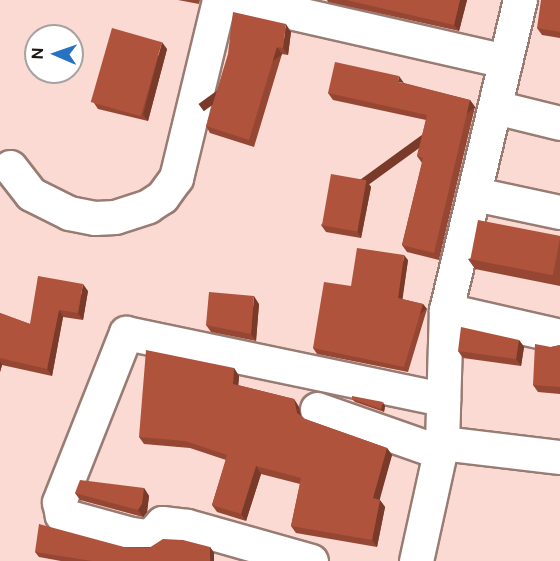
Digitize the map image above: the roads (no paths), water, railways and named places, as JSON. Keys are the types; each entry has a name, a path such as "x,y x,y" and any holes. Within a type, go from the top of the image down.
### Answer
{"street":[{"path":"10,167 30,194 69,213 95,218 115,217 148,206 162,197 176,178 219,0"},
{"path":"237,0 506,61"},
{"path":"416,561 441,448 446,309 520,0"},
{"path":"495,108 560,123"},
{"path":"475,194 560,212"},
{"path":"446,309 560,336"},
{"path":"311,561 187,526 162,523 153,533 146,536 62,514 59,502 126,333 443,399"},
{"path":"317,409 441,448 560,458"}]}
